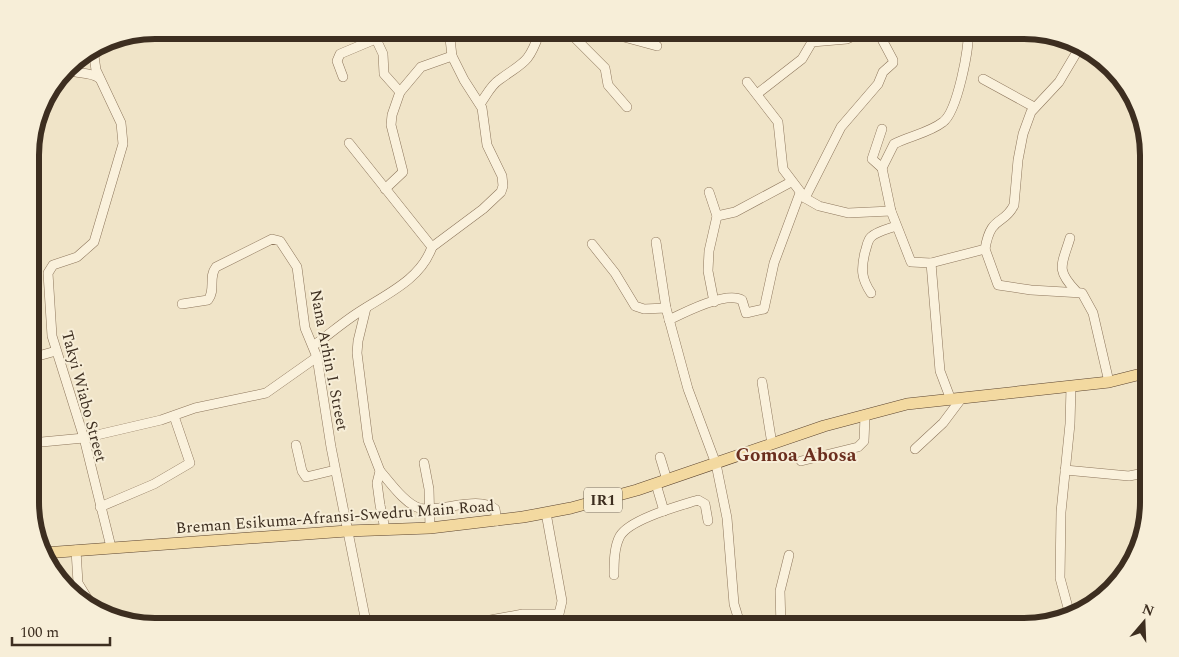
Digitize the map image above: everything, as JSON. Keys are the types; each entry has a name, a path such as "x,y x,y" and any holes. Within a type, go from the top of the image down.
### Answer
{"main road":[{"name":"Breman Esikuma-Afransi-Swedru Main Road","path":"50,552 347,531 430,528 497,521 590,504 716,464 824,426 907,404 1070,387 1109,382 1140,374"}],"street":[{"path":"343,77 337,61 340,54 376,39 383,54 384,74 400,92"},
{"path":"313,346 414,276 432,247 483,209 501,192 503,186 502,176 487,145 484,114 452,56 450,39"},
{"path":"480,104 495,83 525,63 537,39"},
{"path":"578,39 604,68 608,85 627,107"},
{"path":"632,39 658,46"},
{"path":"757,94 802,59 810,44 814,41 847,39"},
{"path":"669,320 697,305 737,298 743,302 746,313 764,310 774,262 802,196 841,127 878,84 883,72 893,63 894,60 883,39"},
{"path":"882,168 894,144 942,124 950,115 964,71 967,39"},
{"path":"1076,291 1031,290 998,285 985,249 989,231 994,222 1011,211 1014,205 1018,160 1023,134 1034,107 1059,82 1077,52"},
{"path":"95,55 95,64 99,78"},
{"path":"385,189 403,172 391,126 392,115 400,92 421,67 452,56"},
{"path":"75,71 91,73 99,78"},
{"name":"Takyi Wiabo Street","path":"99,78 121,123 124,144 95,240 80,255 53,265 49,269 51,330 84,438 111,547"},
{"path":"983,79 1034,107"},
{"path":"747,82 778,122 781,163 791,182 802,196 819,206 848,213 891,211"},
{"path":"882,129 872,158 882,168 891,211 911,262 931,263 985,249"},
{"path":"349,143 432,247"},
{"path":"717,216 736,212 791,182"},
{"path":"708,192 717,216 709,251 708,271 714,302"},
{"path":"871,292 865,284 861,270 867,244 870,238 896,226"},
{"path":"1070,238 1062,266 1062,273 1076,291 1086,297 1093,313 1109,382"},
{"name":"Nana Arhin I. Street","path":"182,304 208,300 210,297 212,271 216,267 272,239 278,240 298,267 305,328 317,357 335,470 365,618"},
{"path":"656,242 669,320 688,389 716,464 728,528 734,604 738,618"},
{"path":"592,244 615,274 635,306 644,309 666,308"},
{"path":"915,449 943,423 956,399 940,370 931,263"},
{"path":"366,308 357,347 367,435 380,471 414,505 428,508 483,504 495,509 497,521"},
{"path":"39,355 56,350"},
{"path":"39,442 84,438 174,416 195,408 272,391 317,357"},
{"path":"762,382 772,444"},
{"path":"1068,609 1060,578 1061,512 1070,424 1070,387"},
{"path":"100,507 154,484 190,462 174,416"},
{"path":"801,461 858,446 864,441 865,416"},
{"path":"296,445 302,471 306,477 335,470"},
{"path":"660,458 664,511"},
{"path":"424,463 429,489 430,528"},
{"path":"1065,470 1129,476 1140,474"},
{"path":"380,471 377,483 385,529"},
{"path":"614,575 615,555 622,534 636,524 664,511 701,500 705,504 708,521"},
{"path":"546,513 562,601 561,610 557,614 557,618"},
{"path":"76,550 78,584 84,594"},
{"path":"781,618 780,591 789,555"},
{"path":"501,618 523,614 557,614"}],"district":[{"name":"Gomoa Abosa","path":"796,454"}]}
